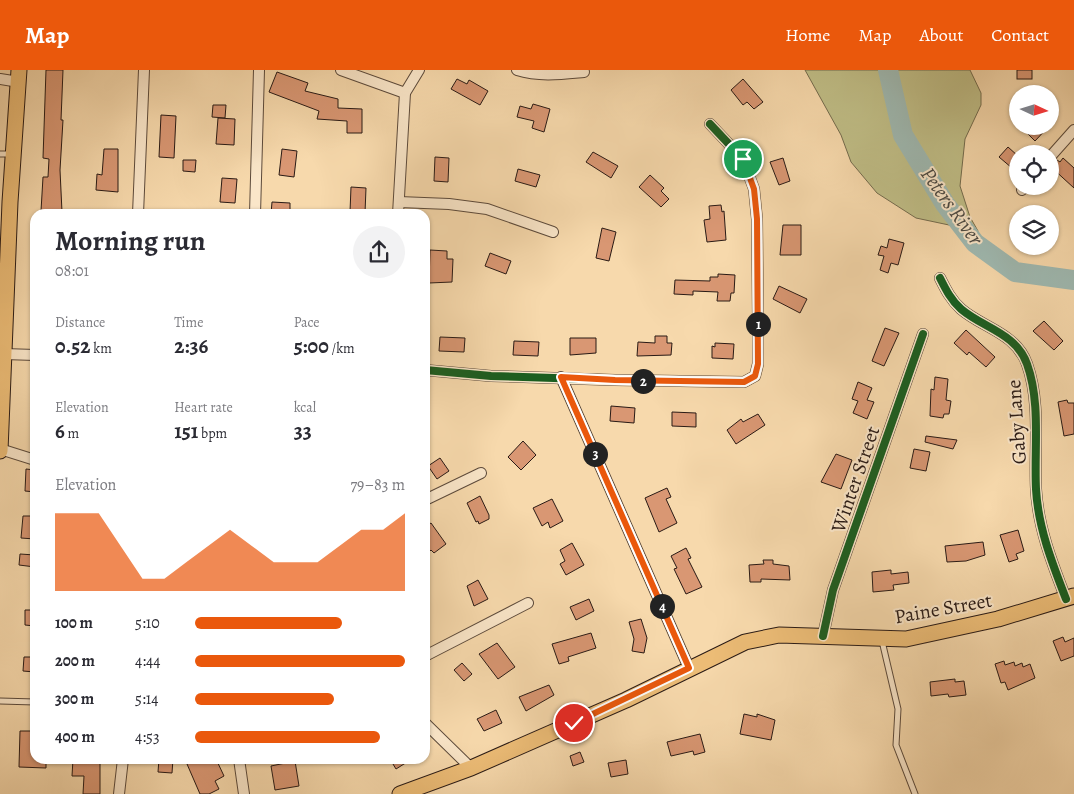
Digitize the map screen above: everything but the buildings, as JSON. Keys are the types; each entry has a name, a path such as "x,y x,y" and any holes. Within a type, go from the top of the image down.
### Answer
{"main road":[{"path":"0,450 8,202 7,154 19,76"},
{"name":"Paine Street","path":"400,794 471,768 626,700 745,642 779,635 906,639 998,620 1070,598"}],"street":[{"path":"138,209 144,70"},
{"path":"255,209 259,70"},
{"path":"341,70 405,93"},
{"path":"398,209 405,93 419,70"},
{"path":"518,70 555,75 584,72"},
{"path":"0,79 19,76"},
{"path":"430,370 492,376 615,380 744,382 755,376 758,364 758,317 757,219 754,189 743,159 710,124"},
{"path":"1059,148 1074,130"},
{"path":"399,202 448,204 487,210 553,232"},
{"name":"Gaby Lane","path":"940,278 949,297 962,310 1016,345 1027,362 1034,403 1036,490 1041,525 1048,553 1070,598"},
{"name":"Winter Street","path":"824,636 833,590 923,334"},
{"path":"2,361 30,356"},
{"path":"561,377 689,668"},
{"path":"0,450 30,459"},
{"path":"430,498 481,472"},
{"path":"430,653 528,603"},
{"path":"430,728 471,768"},
{"path":"119,794 122,764"},
{"path":"239,764 244,794"}],"lane":[{"path":"881,638 898,709 896,745 915,794"},
{"path":"0,701 30,702"}],"shaded area":[{"path":"805,70 970,70 981,93 981,105 965,139 960,186 970,217 978,231 976,238 967,236 949,225 916,218 877,193 851,162 841,135"}],"waterway":[{"name":"Peters River","path":"888,70 903,135 945,204 975,243 1015,272 1074,280"}],"cycle path":[{"path":"430,370 491,376 615,380 744,382 755,376 758,364 758,317 757,219 754,189 743,159 710,124"},
{"path":"940,278 957,306 1007,338 1022,354 1027,364 1034,394 1037,503 1051,558 1066,599"},
{"path":"823,636 833,590 923,334"}],"route":[{"path":"574,723 626,700 689,668 561,377 615,380 744,382 755,376 758,364 757,219 754,189 743,159"}]}
